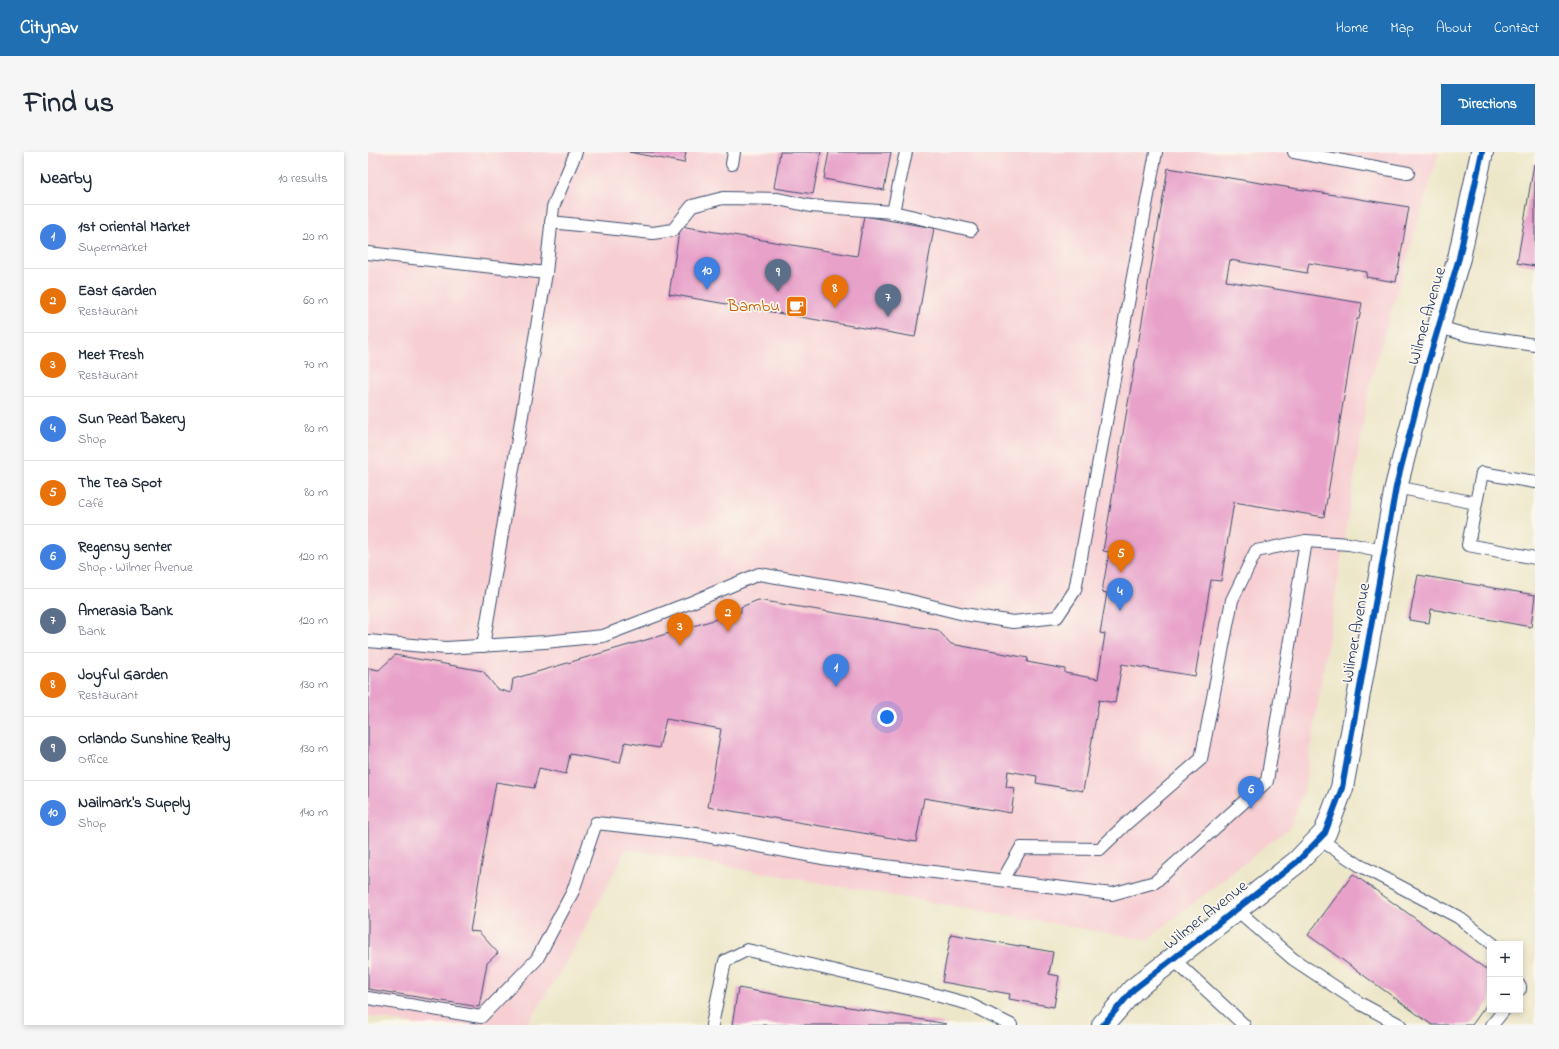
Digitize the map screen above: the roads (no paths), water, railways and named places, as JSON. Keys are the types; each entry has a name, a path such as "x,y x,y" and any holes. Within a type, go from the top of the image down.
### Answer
{"street":[{"name":"Wilmer Avenue","path":"1103,1025 1133,990 1297,862 1325,833 1342,788 1396,487 1427,366 1459,258 1482,152"}],"lane":[{"path":"483,646 546,273 553,207 576,152"},
{"path":"893,212 906,152"},
{"path":"368,641 446,648 545,642 603,636 692,602 759,574 849,589 907,600 964,614 1013,622 1057,617 1074,590 1156,152"},
{"path":"1294,152 1408,173"},
{"path":"551,222 653,233 672,230 692,206 723,198 778,199 810,206 893,212 971,230"},
{"path":"368,253 546,273"},
{"path":"1439,327 1467,335 1535,345"},
{"path":"1535,482 1482,473 1468,545 1535,558"},
{"path":"1396,487 1476,503"},
{"path":"1003,880 1021,848 1100,849 1127,823 1201,759 1232,600 1256,551 1306,541 1349,544 1384,551"},
{"path":"368,998 481,1017 537,959 573,891 596,823 696,834 828,859 1112,894 1155,882 1267,781 1306,541"},
{"path":"1319,839 1359,865 1458,917 1489,941"},
{"path":"1236,909 1293,958 1361,1004 1400,1025"},
{"path":"712,1025 725,960 747,950 969,1004 1011,1025"},
{"path":"1172,959 1244,1025"},
{"path":"1492,1025 1502,1013"}],"place":[{"name":"Nailmark's Supply","path":"707,290"},
{"name":"Orlando Sunshine Realty","path":"778,292"},
{"name":"Bambu","path":"796,306"},
{"name":"Joyful Garden","path":"835,308"},
{"name":"Amerasia Bank","path":"888,317"},
{"name":"The Tea Spot","path":"1121,573"},
{"name":"Sun Pearl Bakery","path":"1120,611"},
{"name":"East Garden","path":"728,632"},
{"name":"Meet Fresh","path":"680,646"},
{"name":"1st Oriental Market","path":"836,687"},
{"name":"Regensy senter","path":"1251,809"}]}
